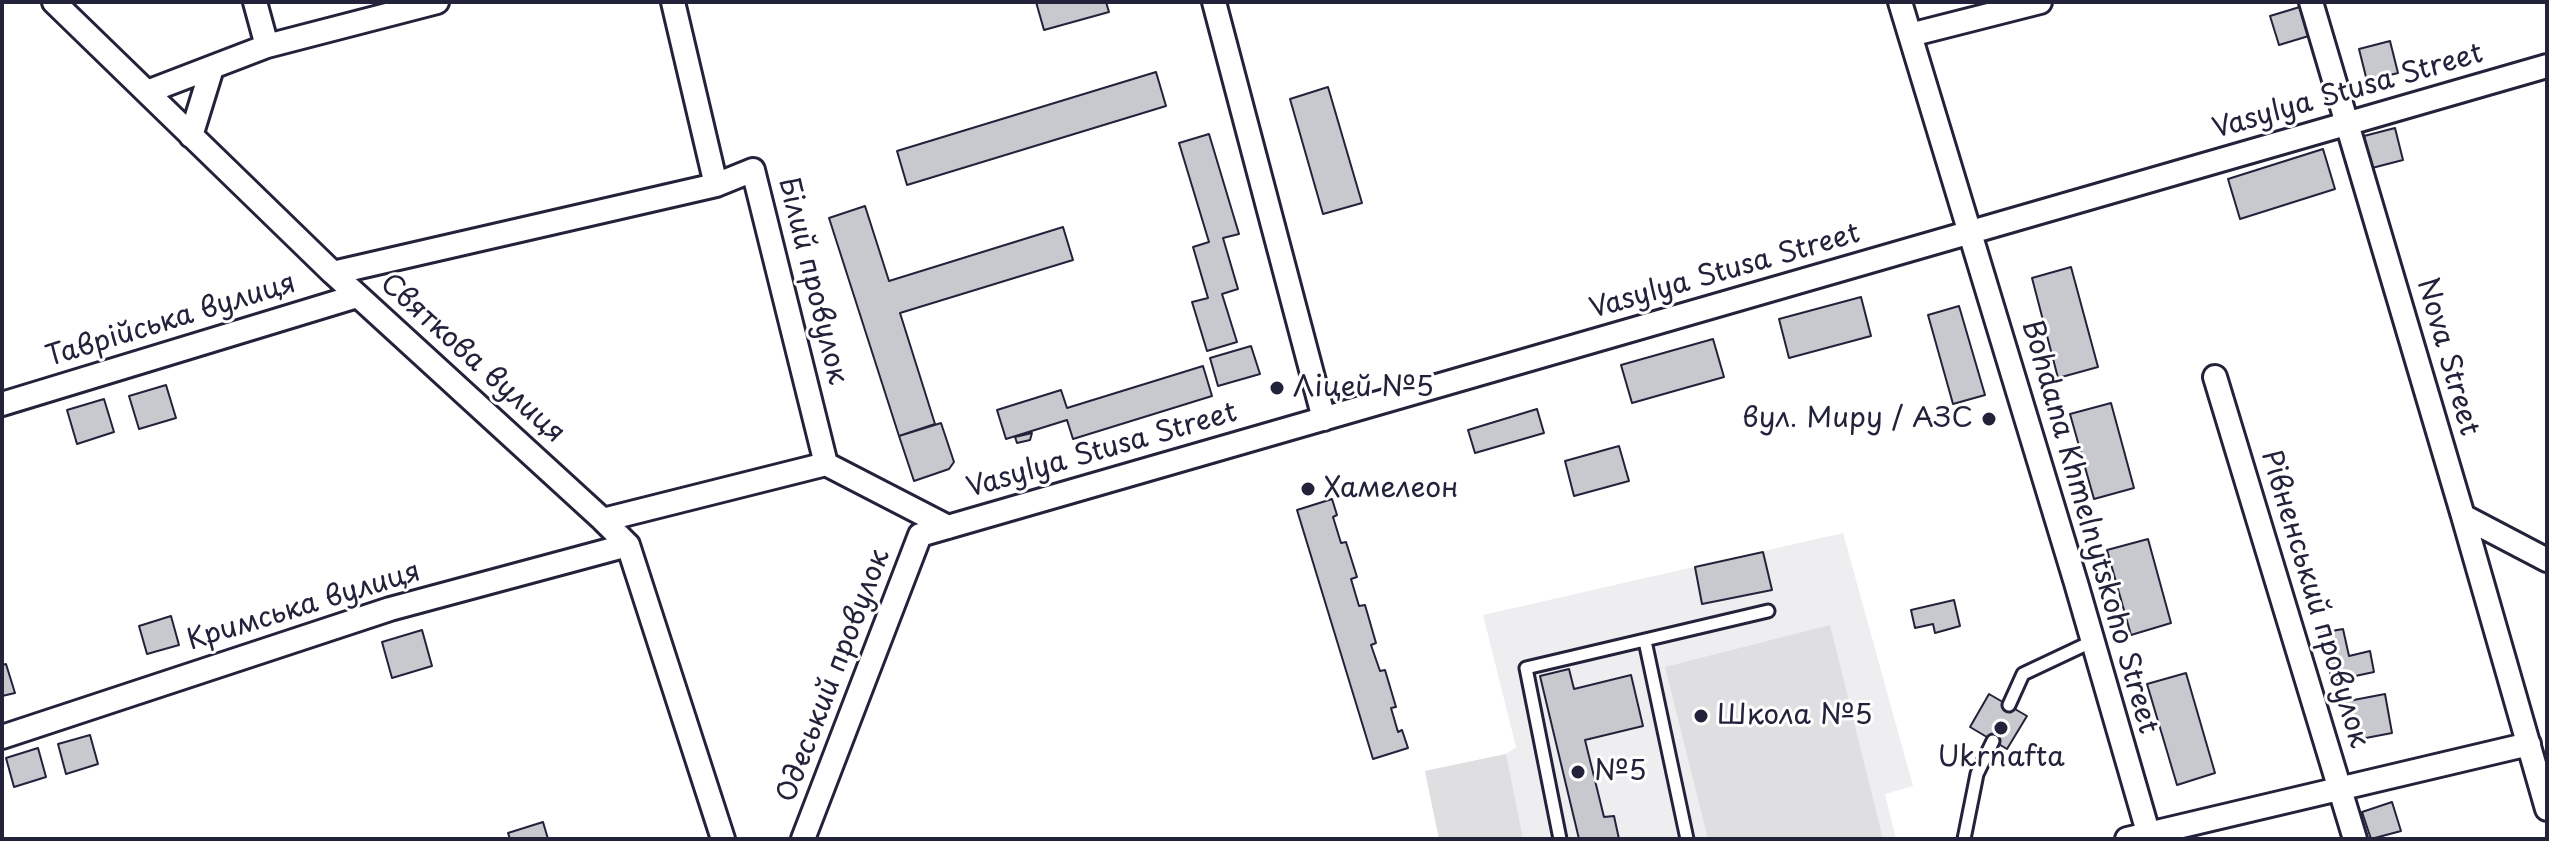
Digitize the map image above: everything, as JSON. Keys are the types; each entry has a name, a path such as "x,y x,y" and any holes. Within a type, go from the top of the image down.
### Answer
{"street":[{"name":"Святкова вулиця","path":"54,2 357,296 628,545 723,839"},
{"path":"255,2 267,46"},
{"path":"147,92 267,46 437,2"},
{"path":"673,2 716,185"},
{"path":"1214,2 1324,419"},
{"name":"Bohdana Khmelnytskoho Street","path":"1900,2 2093,641 2142,837"},
{"path":"1910,35 2040,2"},
{"name":"Nova Street","path":"2311,2 2547,809"},
{"name":"Vasylya Stusa Street","path":"920,535 2547,66"},
{"path":"191,136 212,68"},
{"name":"Білий провулок","path":"333,273 716,185 753,170 826,464"},
{"name":"Таврійська вулиця","path":"2,404 357,296"},
{"name":"Рівненський провулок","path":"2215,377 2355,839"},
{"path":"603,520 826,464 948,527"},
{"path":"2463,516 2547,560"},
{"name":"Одеський провулок","path":"803,839 920,535"},
{"name":"Кримська вулиця","path":"2,737 390,609 628,545"},
{"path":"2142,837 2529,744"}],"lane":[{"path":"1560,839 1526,668 1768,611"},
{"path":"1645,641 1687,839"},
{"path":"2009,705 2023,674 2093,641"},
{"path":"1964,839 1977,774 1993,741"}],"shaded area":[{"name":"Школа №5","path":"1843,533 1913,786 1885,794 1896,839 1439,839 1425,771 1506,754 1516,747 1483,615"},
{"path":"1830,625 1883,839 1708,839 1665,667"},
{"path":"1506,754 1523,839 1439,839 1425,771"}],"building":[{"path":"1036,2 1106,2 1109,12 1044,30"},
{"path":"2303,6 2312,35 2279,45 2270,16"},
{"path":"2390,41 2398,73 2367,81 2359,49"},
{"path":"1156,72 1166,106 907,185 897,151"},
{"path":"1328,87 1362,203 1323,214 1290,99"},
{"path":"2395,128 2403,160 2372,168 2364,136"},
{"path":"1209,134 1239,234 1223,238 1238,289 1222,294 1237,342 1207,351 1192,302 1208,298 1193,247 1209,242 1179,143"},
{"path":"2323,149 2335,189 2240,219 2228,179"},
{"path":"865,206 889,281 1063,227 1073,260 900,313 935,424 899,436 829,218"},
{"path":"2071,267 2098,367 2058,378 2032,278"},
{"path":"1861,297 1871,336 1789,358 1779,319"},
{"path":"1959,306 1985,395 1953,404 1928,315"},
{"path":"1713,339 1724,377 1632,403 1621,365"},
{"path":"1251,346 1260,374 1218,386 1210,358"},
{"path":"1203,366 1212,396 1073,439 1067,420 1006,439 997,410 1061,390 1067,408"},
{"path":"166,385 176,418 139,429 129,396"},
{"path":"104,399 114,432 77,444 67,410"},
{"path":"2111,403 2134,488 2094,499 2070,414"},
{"path":"1537,409 1544,433 1475,453 1468,430"},
{"path":"941,423 954,462 949,469 914,481 899,436"},
{"path":"1032,433 1030,440 1017,443 1015,437"},
{"path":"1619,446 1629,481 1574,496 1565,461"},
{"path":"1332,499 1337,515 1333,517 1341,543 1346,542 1357,577 1351,579 1359,606 1365,605 1376,643 1371,645 1380,671 1385,670 1396,707 1391,708 1398,732 1402,730 1408,748 1373,759 1297,510"},
{"path":"2148,539 2171,623 2131,635 2107,550"},
{"path":"1763,552 1772,590 1702,604 1695,567"},
{"path":"1954,600 1960,626 1935,633 1933,624 1915,628 1911,610"},
{"path":"171,616 179,645 147,654 139,626"},
{"path":"2343,629 2349,656 2370,651 2374,672 2332,681 2321,633"},
{"path":"422,630 432,666 392,678 382,642"},
{"path":"6,664 15,693 2,696 2,665"},
{"name":"№5","path":"1569,669 1574,689 1631,675 1643,726 1585,740 1604,817 1614,816 1619,839 1579,839 1540,676"},
{"path":"2186,673 2215,773 2177,785 2147,684"},
{"path":"1989,694 2027,716 2007,749 1970,727"},
{"path":"2385,694 2392,733 2350,741 2343,702"},
{"path":"90,735 98,764 66,774 58,744"},
{"path":"38,748 46,777 14,787 6,758"},
{"path":"2392,802 2401,831 2371,839 2362,812"},
{"path":"543,822 548,839 510,839 508,833"}],"place":[{"name":"Ліцей №5","path":"1277,388"},
{"name":"вул. Миру / АЗС","path":"1989,419"},
{"name":"Хамелеон","path":"1308,489"},
{"name":"Школа №5","path":"1701,716"},
{"name":"Ukrnafta","path":"2001,728"},
{"name":"№5","path":"1578,772"}]}
